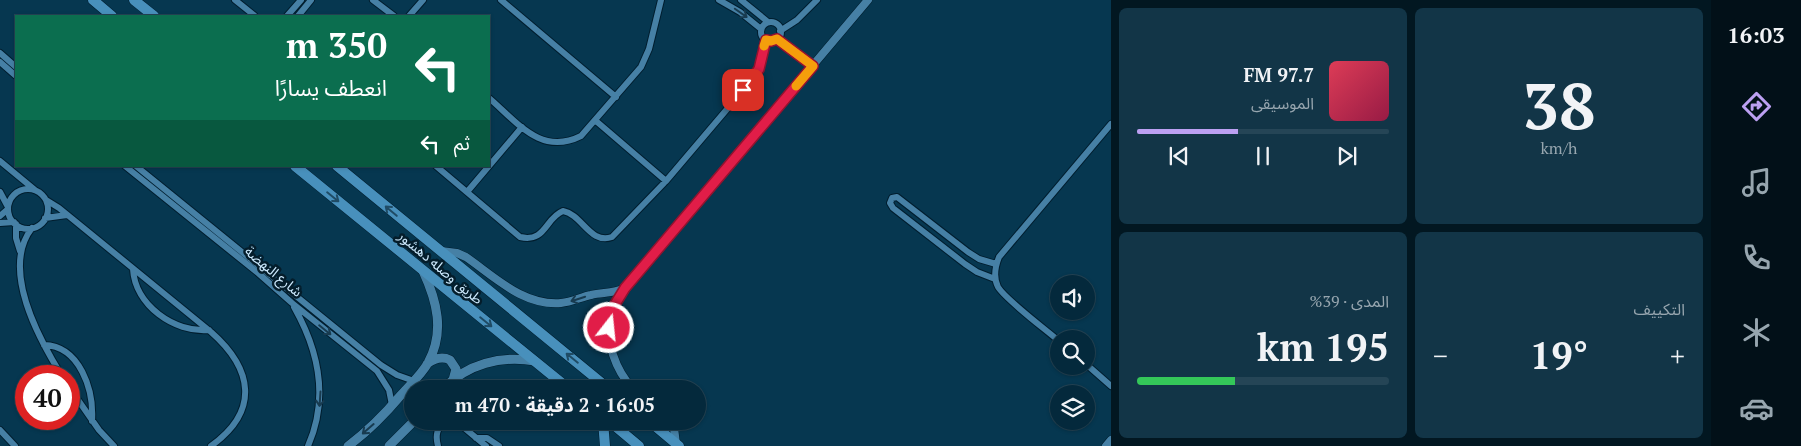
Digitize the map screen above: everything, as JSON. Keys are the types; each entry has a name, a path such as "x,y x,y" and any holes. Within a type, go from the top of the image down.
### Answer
{"main road":[{"path":"92,0 111,15"},
{"path":"134,0 153,15"},
{"name":"طريق وصله دهشور","path":"296,167 558,380"},
{"name":"طريق وصله دهشور","path":"338,167 598,380"},
{"path":"415,380 427,364 433,351 438,322 434,294 422,268"},
{"path":"427,364 441,358 450,360 456,369 453,380"},
{"path":"453,380 470,369 490,362 513,359 536,361"},
{"path":"348,446 374,423 404,392"},
{"path":"389,446 405,430"},
{"path":"604,430 605,446"},
{"path":"620,430 639,446"},
{"path":"660,430 677,445"}],"street":[{"path":"235,0 254,15"},
{"path":"288,15 301,0"},
{"path":"299,15 311,0"},
{"path":"372,0 393,15"},
{"path":"410,15 423,0"},
{"path":"501,0 616,97"},
{"path":"490,99 522,127 544,141 557,144 570,142 581,136 635,76 646,58 661,0"},
{"path":"719,0 740,12 761,29 762,35 766,40 777,39"},
{"path":"741,0 768,22 776,24 780,31"},
{"path":"777,39 780,31 797,20 817,0"},
{"path":"625,380 615,359 609,328 614,306 625,288 868,0"},
{"path":"761,29 768,22"},
{"path":"777,39 813,66"},
{"path":"437,167 520,237 532,238 538,236 557,214 563,211 569,212 595,236 608,239 615,235 666,181 756,75 762,62 766,40"},
{"path":"0,54 15,66"},
{"path":"0,62 15,75"},
{"path":"596,121 666,181"},
{"path":"1050,333 1002,292 995,279 996,264 1111,124"},
{"path":"490,165 522,127"},
{"path":"0,161 209,330 227,346 237,359 243,374 245,390 243,406 237,421 226,434 211,446"},
{"name":"شارع النهضة","path":"126,167 381,365 397,375 411,380"},
{"name":"شارع النهضة","path":"137,167 260,271 292,303 376,371 389,390 392,405"},
{"path":"467,192 488,167"},
{"path":"0,216 8,208 12,197 20,190 31,189 36,191"},
{"path":"0,192 15,223 24,228 32,228"},
{"path":"995,279 977,272 965,264 893,208 890,200 897,197 968,252 979,259 996,264"},
{"path":"20,251 26,236 32,228 40,224 45,218 48,209 46,200"},
{"path":"45,218 67,215"},
{"path":"0,223 15,223"},
{"path":"15,223 26,298 35,328 56,365"},
{"path":"439,250 457,253 466,257 512,290 540,301 563,303 592,294 614,292 625,288"},
{"path":"134,269 137,290 162,316 185,329 209,330"},
{"path":"292,303 311,340 320,377 318,414 308,446"},
{"path":"44,345 63,350 78,366 86,380 91,395 92,421"},
{"path":"1095,372 1111,386"},
{"path":"80,403 92,421 114,446"},
{"path":"0,430 15,446"},
{"path":"434,446 438,446 436,433 438,430"},
{"path":"467,430 486,446"},
{"path":"674,430 677,445"},
{"path":"476,438 487,438 500,446"},
{"path":"1106,446 1111,440"}],"slow traffic":[{"path":"764,46 766,40 777,39 813,66 796,86"}],"route":[{"path":"609,328 610,316 625,288 813,66 777,39 766,40 759,69 743,90"}]}
